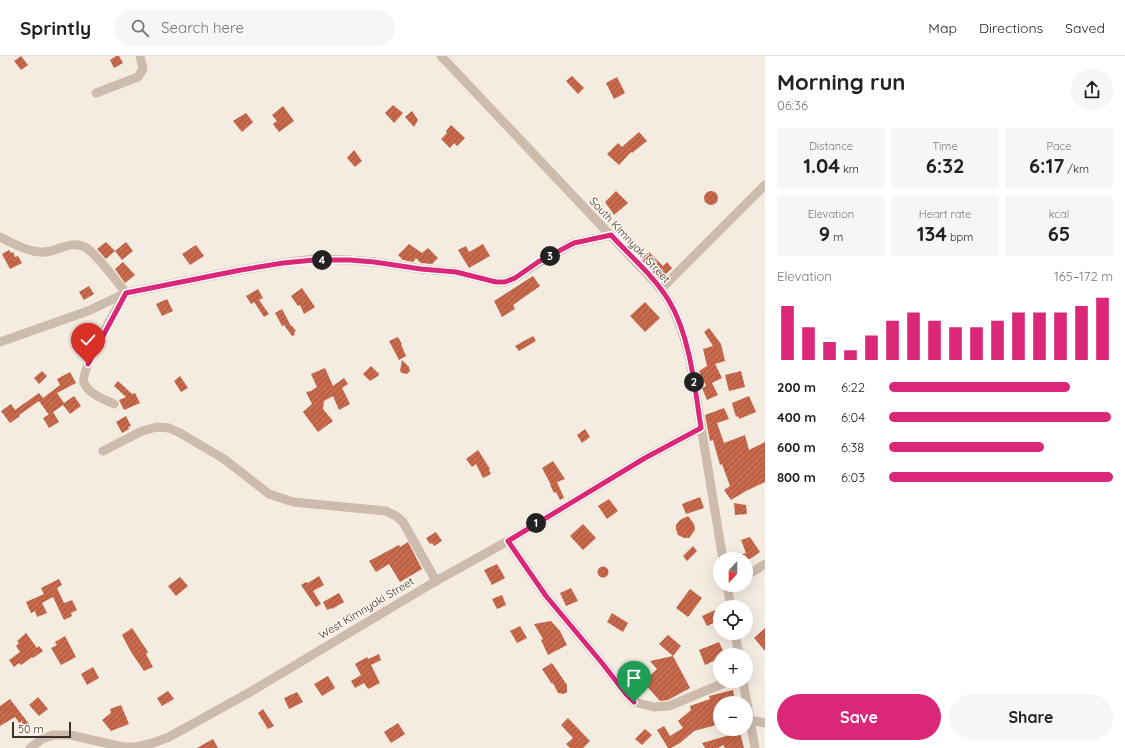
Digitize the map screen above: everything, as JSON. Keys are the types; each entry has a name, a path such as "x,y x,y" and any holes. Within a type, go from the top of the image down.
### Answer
{"street":[{"path":"96,93 138,77 143,69 140,56"},
{"name":"South Kimnyaki Street","path":"441,56 595,220 611,235 661,289 670,302 679,322 686,347 722,552"},
{"path":"661,289 765,185"},
{"path":"0,342 88,311 126,293 241,270 283,263 314,260 350,260 456,272 496,282 505,282 515,278 538,262 574,243 611,235"},
{"path":"0,237 41,252 70,245 78,245 85,248 93,253 126,293"},
{"path":"114,404 89,390 84,384 83,378 105,329 126,293"},
{"path":"103,450 142,431 157,427 169,428 180,432 224,459 269,494 282,499 292,502 386,511 396,516 403,522 436,581"},
{"name":"West Kimnyaki Street","path":"30,748 42,739 53,736 70,735 123,747 136,748 153,743 182,731 436,581 508,541 645,458 701,428"},
{"path":"508,541 546,596 634,702 654,707 669,706 713,688"},
{"path":"753,572 765,564"},
{"path":"753,720 765,723"},
{"path":"753,734 755,748"}],"building":[{"path":"21,56 28,65 21,70 14,61"},
{"path":"116,56 119,56 123,63 114,68 110,60"},
{"path":"572,76 584,88 578,94 566,81"},
{"path":"617,77 625,93 614,99 606,83"},
{"path":"393,105 403,113 394,123 385,113"},
{"path":"283,106 294,121 279,132 273,124 277,121 272,115"},
{"path":"412,111 418,120 414,127 405,117"},
{"path":"246,113 253,122 242,132 233,121"},
{"path":"451,125 465,138 457,146 454,143 450,148 441,139 447,133 446,131"},
{"path":"639,132 647,141 632,153 631,152 619,165 607,154 618,143 622,147"},
{"path":"354,150 362,161 355,167 347,158"},
{"path":"616,191 628,203 614,215 605,202"},
{"path":"708,191 714,191 718,195 718,201 714,205 708,205 704,201 704,195"},
{"path":"106,242 115,251 106,259 97,249"},
{"path":"126,242 133,251 122,260 115,251"},
{"path":"409,244 422,253 428,248 438,258 432,264 421,263 416,258 413,262 403,260 398,255"},
{"path":"483,244 490,256 469,268 458,250 466,246 469,252"},
{"path":"196,245 204,256 190,265 182,254"},
{"path":"9,250 11,253 13,252 15,257 18,256 22,263 10,269 2,254"},
{"path":"649,252 663,266 667,262 672,268 660,280 641,259"},
{"path":"123,262 135,275 125,283 115,269"},
{"path":"533,276 540,286 513,305 515,309 502,317 494,301"},
{"path":"89,286 94,294 84,300 79,292"},
{"path":"302,288 315,307 304,314 300,305 298,306 291,296"},
{"path":"258,289 263,298 259,300 269,314 264,317 254,302 251,304 246,296"},
{"path":"167,299 173,311 162,316 156,304"},
{"path":"645,302 660,318 645,332 630,316"},
{"path":"282,309 291,326 296,331 294,332 295,335 292,336 284,325 282,326 275,313"},
{"path":"709,328 721,344 725,361 715,364 722,378 712,383 718,395 707,400 702,388 706,386 699,371 707,366 703,349 713,346 704,332"},
{"path":"533,336 536,341 519,351 515,346"},
{"path":"398,337 406,356 399,360 389,341"},
{"path":"402,360 409,367 410,371 407,374 400,371"},
{"path":"371,366 379,374 370,381 363,374"},
{"path":"325,368 333,386 344,378 348,384 342,388 350,404 339,410 333,396 324,401 323,409 333,421 318,432 303,412 312,404 306,392 317,387 311,374"},
{"path":"42,371 47,376 39,384 34,378"},
{"path":"741,371 745,387 729,391 725,375"},
{"path":"70,372 76,383 57,393 64,403 74,396 81,406 70,414 63,405 49,415 39,401 10,423 1,411 11,404 15,410 39,393 43,398 60,385 57,379"},
{"path":"180,376 188,388 181,392 174,381"},
{"path":"118,381 132,394 135,393 140,403 124,410 119,400 126,397 114,386"},
{"path":"749,396 756,412 739,419 738,416 736,417 732,403"},
{"path":"724,408 729,419 717,423 724,443 745,435 749,450 765,442 765,482 731,500 724,490 730,486 722,464 720,465 713,440 710,441 705,415"},
{"path":"53,412 59,422 49,428 43,418"},
{"path":"126,416 131,426 122,433 116,422"},
{"path":"585,429 590,437 582,443 577,435"},
{"path":"478,450 490,469 491,474 483,478 476,464 472,467 466,459"},
{"path":"553,461 565,479 557,482 564,498 560,500 556,492 554,493 542,468"},
{"path":"700,497 704,508 686,514 682,504"},
{"path":"609,499 618,511 607,519 598,506"},
{"path":"734,503 746,505 747,514 735,515"},
{"path":"688,516 694,524 695,530 689,538 684,538 678,535 676,525 680,520"},
{"path":"583,524 596,538 583,550 570,536"},
{"path":"436,532 442,541 434,546 432,543 430,544 426,538"},
{"path":"750,537 760,552 753,557 753,552 746,552 741,540"},
{"path":"408,542 422,569 400,582 389,564 376,572 369,561 399,545 400,547"},
{"path":"693,546 697,551 687,561 683,556"},
{"path":"497,564 505,578 492,585 484,570"},
{"path":"603,566 607,568 609,572 607,576 603,578 599,576 597,572 599,568"},
{"path":"319,576 324,585 313,591 321,604 316,607 301,585 306,582 308,583"},
{"path":"180,577 188,586 176,596 168,586"},
{"path":"59,579 62,585 57,588 64,603 72,600 77,610 71,613 72,616 64,620 53,597 42,603 47,613 37,617 35,611 31,613 26,602 44,594 41,588"},
{"path":"571,588 578,601 566,606 560,593"},
{"path":"690,589 702,598 688,617 676,608"},
{"path":"339,593 344,602 332,609 327,610 323,602"},
{"path":"502,595 506,605 497,609 492,599"},
{"path":"713,611 713,623 707,626 702,616"},
{"path":"612,613 628,623 623,632 607,622"},
{"path":"551,621 560,631 567,645 548,655 541,640 543,639 534,624"},
{"path":"520,626 527,638 517,643 510,631"},
{"path":"132,628 148,652 146,654 153,667 144,671 122,635"},
{"path":"765,628 765,651 754,638"},
{"path":"26,633 37,648 39,646 43,651 21,665 19,663 14,667 9,660 20,652 16,646 19,643 17,641"},
{"path":"668,635 681,646 673,656 659,644"},
{"path":"65,636 76,657 61,665 51,648 57,645 55,642"},
{"path":"719,642 722,648 713,648 713,661 705,665 699,650"},
{"path":"379,654 381,660 371,665 380,683 368,689 364,683 355,688 351,681 361,675 355,664 367,657 368,659"},
{"path":"673,656 690,688 668,700 660,701 643,682 657,669 650,661"},
{"path":"552,663 567,685 567,692 564,694 558,693 553,683 552,684 542,669"},
{"path":"93,667 99,678 87,685 81,674"},
{"path":"328,676 335,688 322,696 314,684"},
{"path":"733,690 734,696 713,696 713,726 694,731 680,743 668,748 657,730 664,726 670,736 683,728 678,721 691,710 690,706 710,699 709,696"},
{"path":"168,691 174,699 162,706 157,698"},
{"path":"297,692 303,702 289,709 284,698"},
{"path":"38,697 48,709 39,716 29,705"},
{"path":"10,699 29,724 23,728 15,717 0,726 0,706"},
{"path":"121,705 129,724 111,731 102,720 111,713 110,709"},
{"path":"263,709 274,726 268,729 258,713"},
{"path":"568,718 590,741 583,748 570,748 566,744 573,738 561,725"},
{"path":"398,723 405,734 391,743 384,732"},
{"path":"645,729 652,735 642,745 635,739"},
{"path":"726,736 741,736 744,748 725,748 723,745 718,748 705,748 702,743"},
{"path":"213,739 218,748 197,748"}],"route":[{"path":"88,364 105,329 126,293 241,270 283,263 314,260 374,262 421,269 456,272 496,282 505,282 515,278 538,262 574,243 611,235 661,289 670,302 679,322 686,347 694,380 701,428 645,458 508,541 546,596 634,702"}]}
